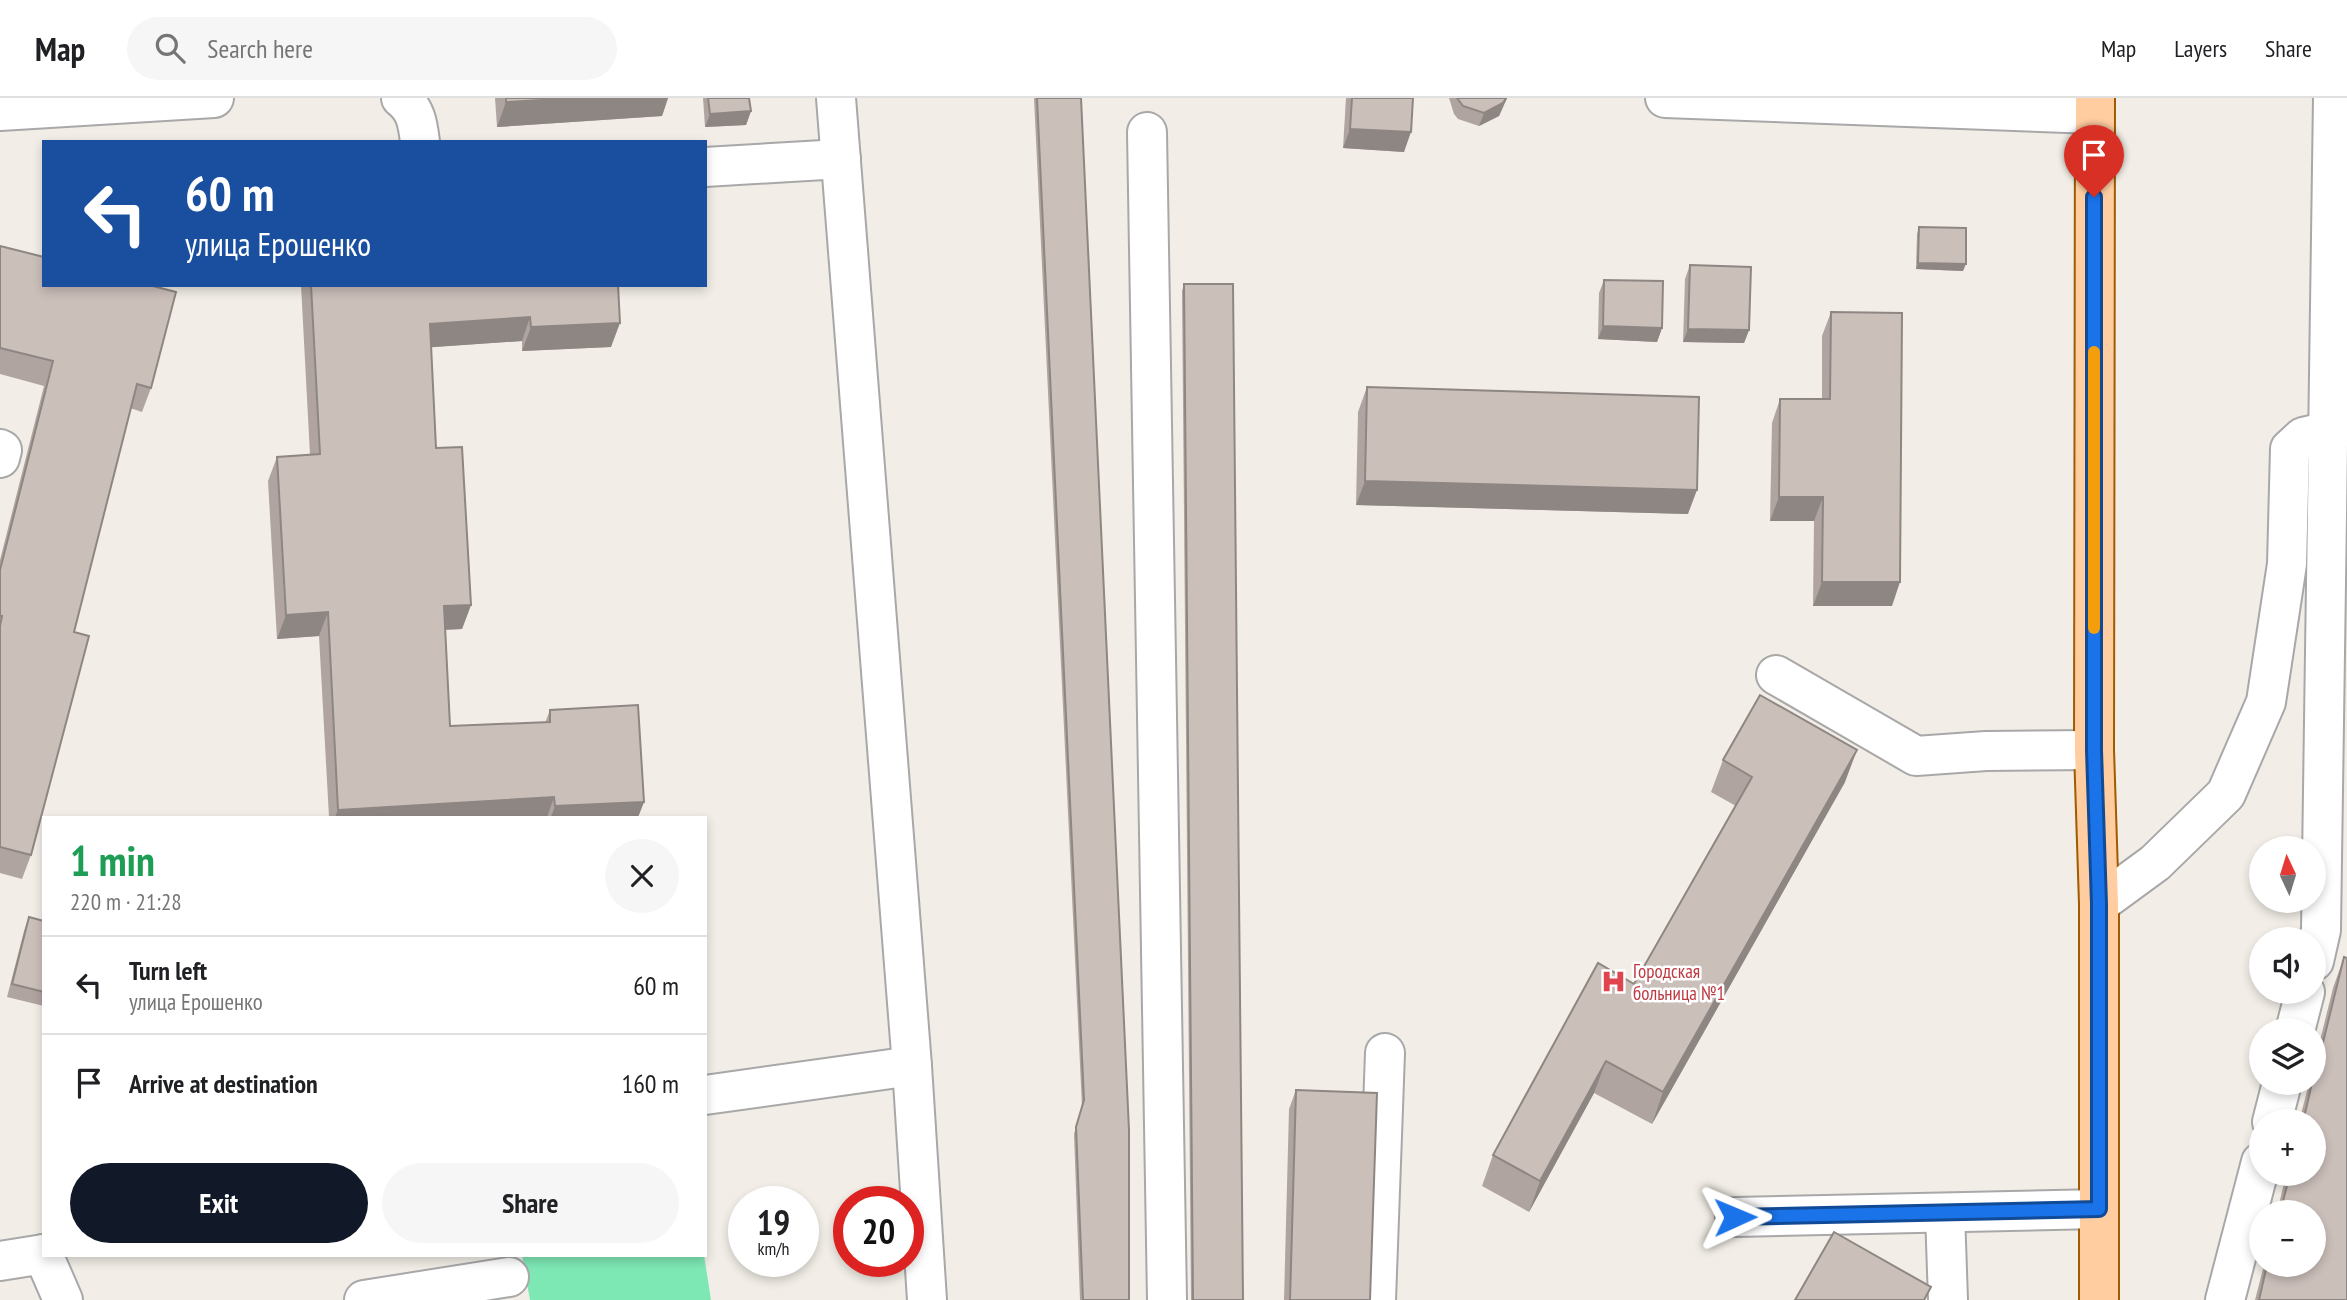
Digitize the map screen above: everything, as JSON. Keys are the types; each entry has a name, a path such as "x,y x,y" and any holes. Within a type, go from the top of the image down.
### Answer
{"main road":[{"path":"2095,106 2094,750 2099,904 2099,1300"}],"lane":[{"path":"0,111 214,98"},
{"path":"401,98 408,103 417,120 421,140"},
{"path":"836,98 912,1066 927,1300"},
{"path":"1665,98 2095,106"},
{"path":"2321,927 2333,98"},
{"path":"1147,132 1167,1300"},
{"path":"707,167 841,159"},
{"path":"2099,904 2155,863 2226,794 2266,702 2287,564 2290,449 2304,437 2329,431"},
{"path":"0,449 0,458"},
{"path":"1776,675 1916,756 1986,751 2094,750"},
{"path":"1376,1300 1385,1053"},
{"path":"707,1095 912,1066"},
{"path":"2225,1300 2255,1186"},
{"path":"1735,1217 2099,1209"},
{"path":"1945,1213 1948,1300"},
{"path":"0,1261 42,1254"},
{"path":"44,1257 63,1300"},
{"path":"364,1300 509,1277"}],"green space":[{"path":"522,1257 704,1257 711,1300 530,1300"}],"building":[{"path":"506,98 574,98 506,102"},
{"path":"708,98 749,98 751,111 710,114"},
{"path":"1037,98 1081,98 1129,1130 1129,1300 1083,1300 1076,1127 1084,1100"},
{"path":"1352,98 1413,98 1411,132 1350,129"},
{"path":"1457,98 1506,98 1503,103 1484,113 1463,106"},
{"path":"1919,227 1966,228 1966,264 1918,263"},
{"path":"0,246 42,256 42,287 157,287 176,292 151,388 137,384 74,632 89,636 31,855 0,847 0,570 53,361 0,348"},
{"path":"1690,265 1751,267 1749,330 1688,329"},
{"path":"1604,280 1663,281 1662,328 1603,326"},
{"path":"1184,284 1233,284 1243,1300 1193,1300"},
{"path":"311,287 618,287 620,323 531,327 530,317 430,324 436,448 462,447 471,605 444,606 450,726 550,722 550,710 638,705 644,802 555,806 554,797 338,810 328,612 286,615 277,457 320,454"},
{"path":"1831,312 1902,313 1900,582 1822,582 1823,497 1779,497 1780,399 1830,399"},
{"path":"1367,387 1699,397 1697,490 1365,481"},
{"path":"1760,695 1857,750 1663,1092 1606,1061 1540,1181 1493,1155 1598,963 1634,984 1752,777 1723,760"},
{"path":"29,917 42,920 42,992 12,984"},
{"path":"2344,957 2347,958 2347,1300 2259,1300 2264,1277 2326,1277 2326,1200 2283,1200 2287,1186 2326,1186 2326,1109 2306,1109 2309,1095 2326,1095 2326,1030"},
{"path":"1296,1090 1377,1093 1370,1300 1290,1300"},
{"path":"1834,1232 1931,1287 1924,1300 1795,1300"}],"slow traffic":[{"path":"2094,352 2094,628"}],"place":[{"name":"Городская больница №1","path":"1613,982"}],"route":[{"path":"1735,1217 2099,1209 2099,904 2094,750 2094,197"}]}
